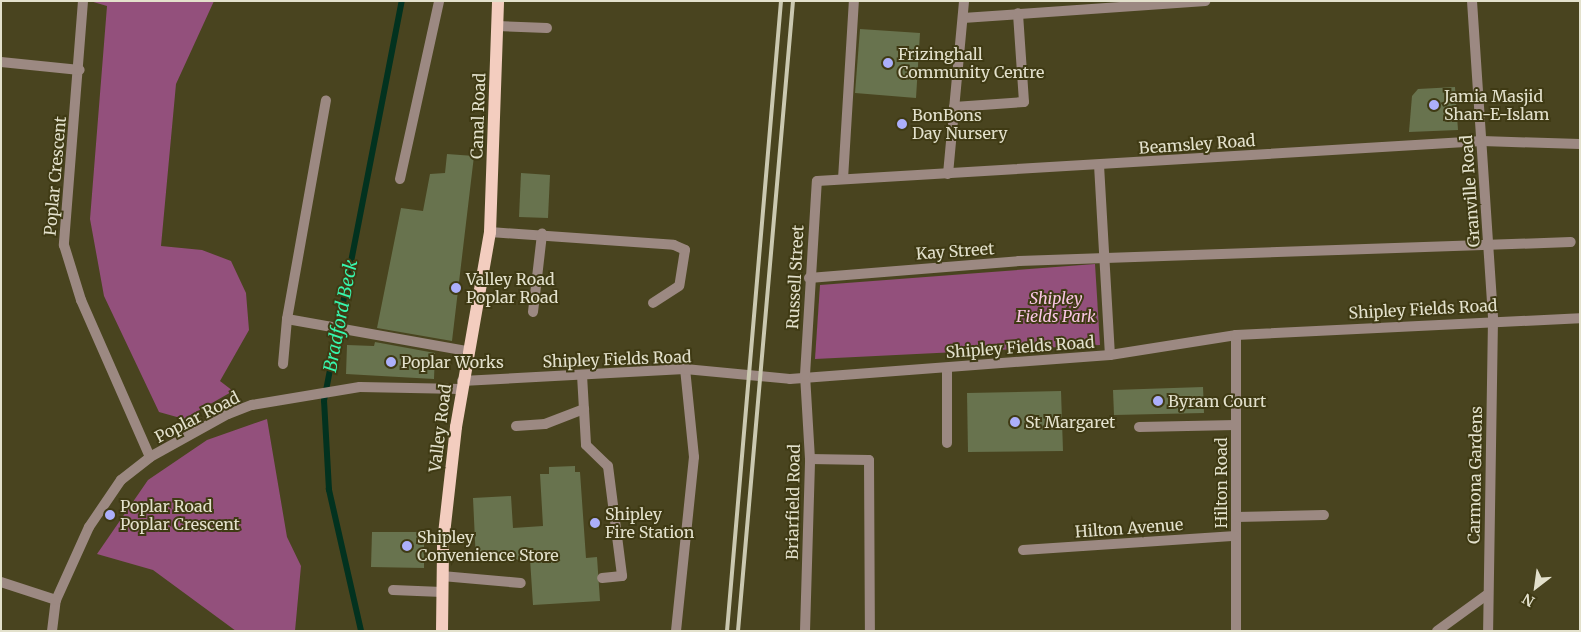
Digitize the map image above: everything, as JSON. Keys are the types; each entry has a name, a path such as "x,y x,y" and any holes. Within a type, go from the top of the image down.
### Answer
{"main road":[{"name":"Canal Road","path":"490,232 498,1"},
{"name":"Valley Road","path":"442,631 442,576 461,385 490,232"}],"street":[{"name":"Poplar Crescent","path":"83,1 80,70 64,245 81,300 150,457"},
{"path":"400,179 440,1"},
{"path":"843,179 854,1"},
{"path":"948,174 964,1"},
{"path":"963,18 1206,1"},
{"name":"Granville Road","path":"1472,1 1489,247 1492,320"},
{"path":"954,108 1024,102 1018,13"},
{"path":"497,26 547,28"},
{"path":"1,62 80,70"},
{"path":"283,364 287,319 326,100"},
{"name":"Beamsley Road","path":"817,181 1482,141 1580,144"},
{"path":"1099,165 1110,355"},
{"name":"Russell Street","path":"805,375 809,278 817,181"},
{"path":"490,232 542,234 674,245 685,250 679,286 653,303"},
{"path":"533,312 542,234"},
{"name":"Kay Street","path":"809,278 1104,260 1489,247 1571,242"},
{"name":"Shipley Fields Road","path":"461,385 685,369 724,375 790,379 805,375 947,368 1110,355 1236,335 1492,320 1580,318"},
{"path":"287,319 466,351"},
{"name":"Carmona Gardens","path":"1488,631 1492,320"},
{"name":"Hilton Road","path":"1236,335 1236,631"},
{"path":"947,368 947,443"},
{"path":"676,631 694,457 685,369"},
{"path":"582,375 586,445 608,466 622,576 602,578"},
{"name":"Briarfield Road","path":"805,375 810,459 805,631"},
{"name":"Poplar Road","path":"52,631 56,600 89,527 121,480 150,457 228,414 313,393 346,389 461,385"},
{"path":"516,426 545,424 584,409"},
{"path":"1139,427 1236,425"},
{"path":"810,459 870,460 870,631"},
{"path":"1236,516 1324,515"},
{"name":"Hilton Avenue","path":"1023,550 1236,536"},
{"path":"442,576 520,583"},
{"path":"1,582 56,600"},
{"path":"393,590 442,592"},
{"path":"1437,631 1488,594"}],"green space":[{"path":"90,1 214,1 176,84 161,246 202,250 231,261 246,293 249,330 220,381 233,391 184,419 159,412 104,296 90,219 107,6"},
{"name":"Shipley Fields Park","path":"1095,264 1100,345 815,359 820,285"},
{"path":"267,419 287,537 301,566 295,631 236,631 153,570 97,554 148,480 207,440"}],"building":[{"name":"Frizinghall Community Centre","path":"860,29 920,33 916,98 855,93"},
{"name":"Jamia Masjid Shan-E-Islam","path":"1455,87 1458,130 1409,132 1412,96 1418,89"},
{"path":"447,154 474,156 452,341 377,328 401,208 423,211 430,174 445,173"},
{"path":"521,173 550,175 548,218 519,217"},
{"name":"Poplar Works","path":"375,342 435,353 434,379 346,374 347,345 374,346"},
{"name":"Byram Court","path":"1203,387 1204,413 1114,415 1113,390"},
{"name":"St Margaret","path":"1061,391 1063,451 968,452 967,393"},
{"path":"575,466 575,472 580,472 586,558 597,557 600,601 533,605 530,559 476,562 473,498 511,496 513,528 543,526 540,474 549,474 549,467"},
{"path":"372,532 424,532 424,568 371,567"}],"waterway":[{"name":"Bradford Beck","path":"361,631 329,490 324,401 402,1"}],"railway":[{"path":"727,631 781,1"},
{"path":"738,631 793,1"}],"place":[{"name":"Frizinghall Community Centre","path":"888,63"},
{"name":"Jamia Masjid Shan-E-Islam","path":"1434,105"},
{"name":"BonBons Day Nursery","path":"902,124"},
{"name":"Valley Road Poplar Road","path":"456,288"},
{"name":"Poplar Works","path":"391,362"},
{"name":"Byram Court","path":"1158,401"},
{"name":"St Margaret","path":"1015,422"},
{"name":"Poplar Road Poplar Crescent","path":"110,515"},
{"name":"Shipley Fire Station","path":"595,523"},
{"name":"Shipley Convenience Store","path":"407,546"}]}
